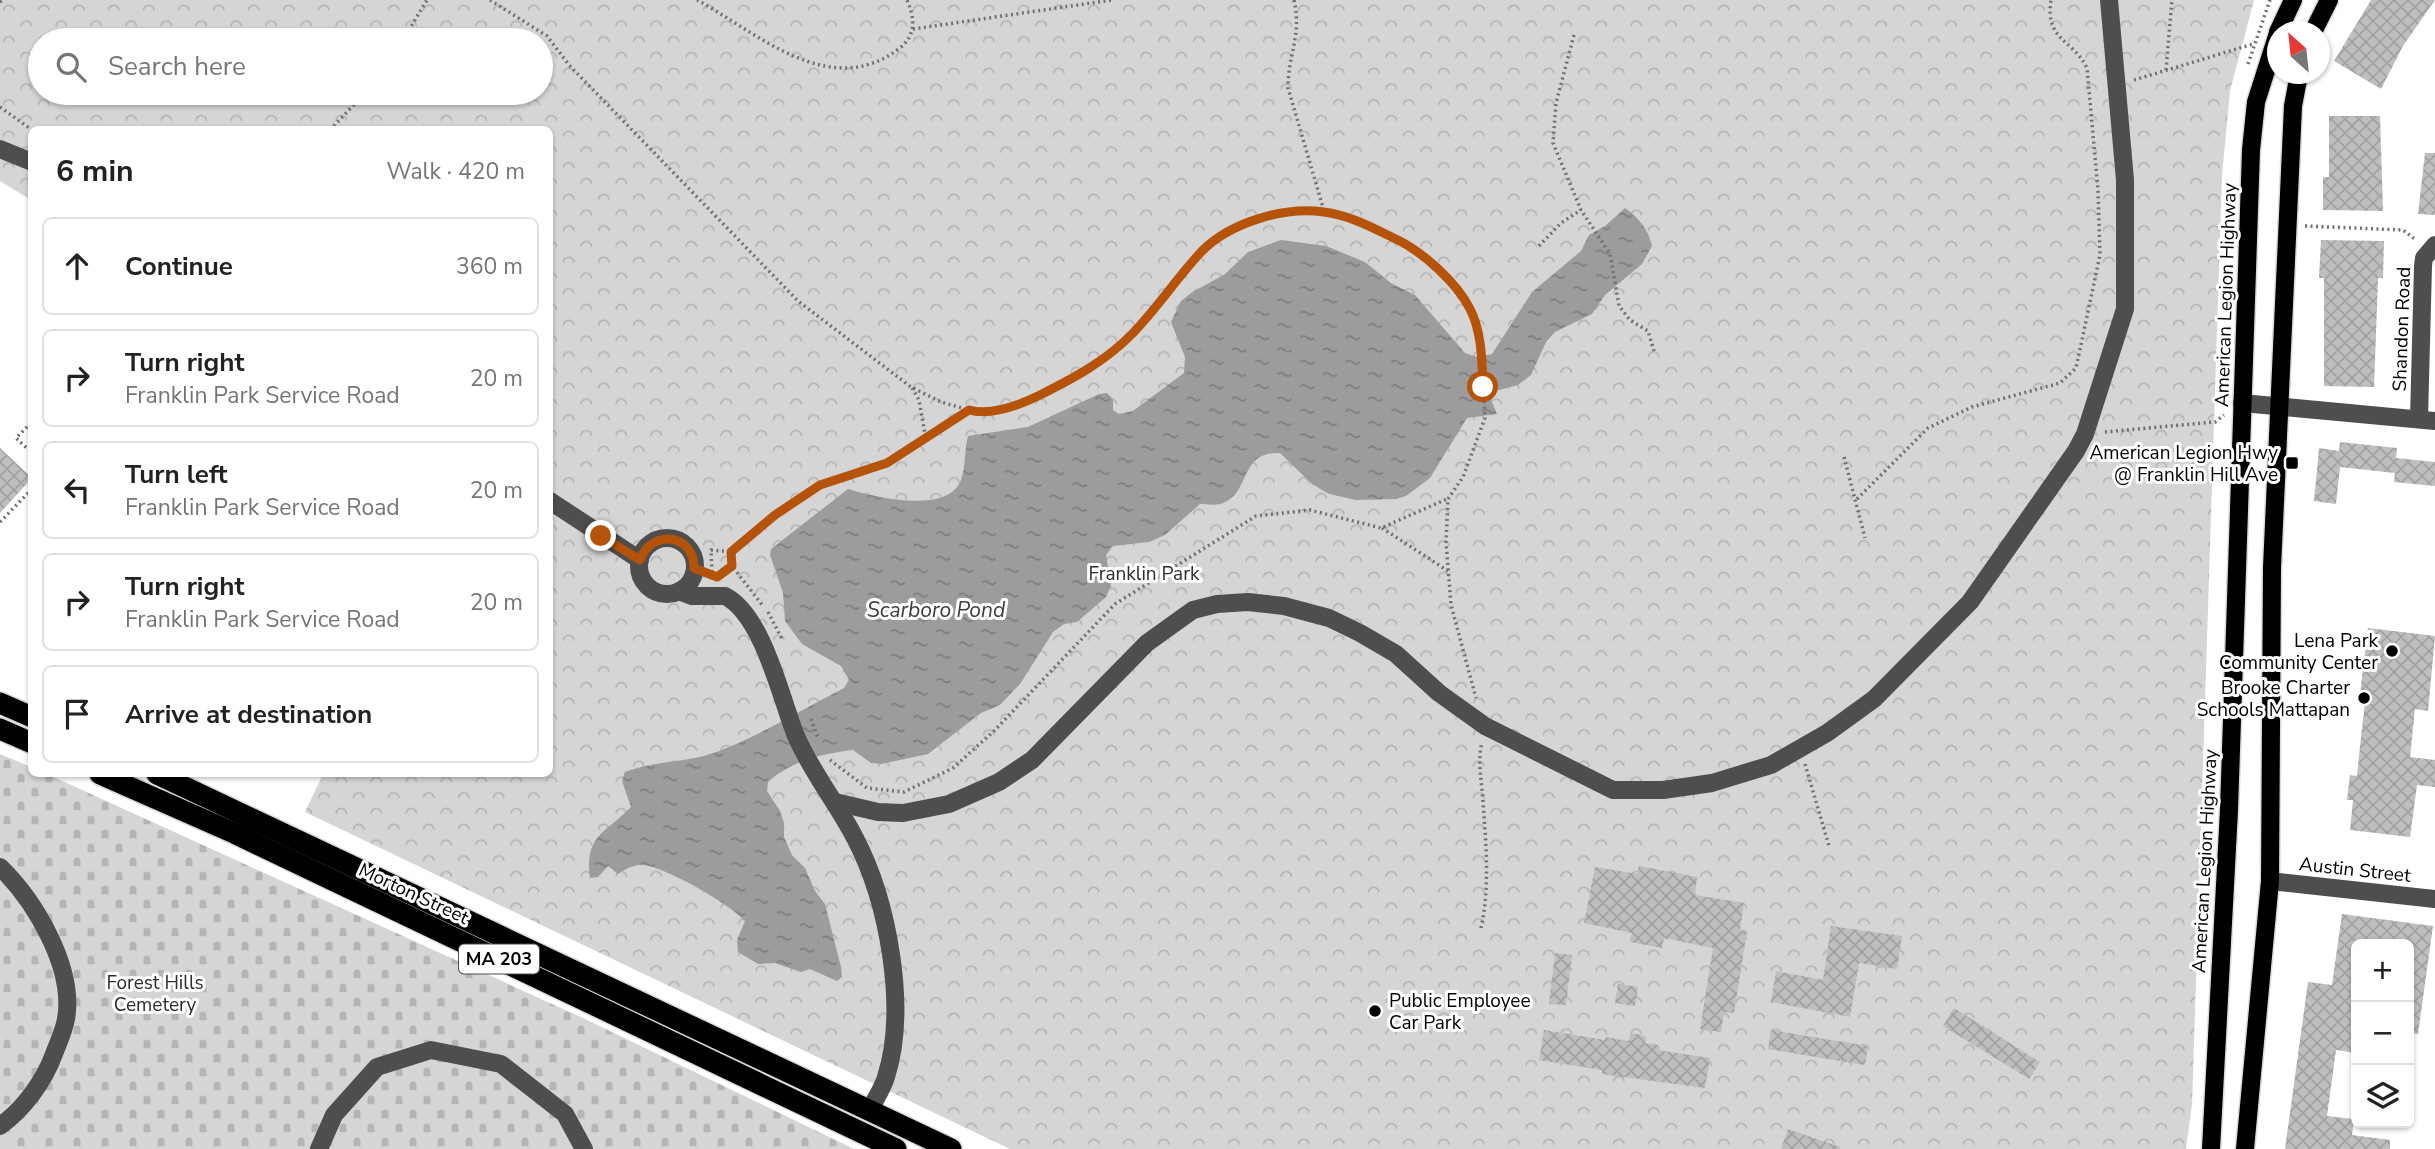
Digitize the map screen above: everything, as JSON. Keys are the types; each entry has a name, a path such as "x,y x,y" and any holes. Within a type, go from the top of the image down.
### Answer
{"highway":[{"path":"0,703 28,715"},
{"path":"0,729 28,741"},
{"name":"Morton Street","path":"107,777 246,839 896,1149"},
{"name":"Morton Street","path":"164,777 951,1149"}],"main road":[{"path":"2318,21 2329,0"},
{"name":"American Legion Highway","path":"2211,1149 2229,810 2251,150 2256,102 2283,20"},
{"path":"2245,1149 2270,881 2272,581 2293,106 2296,84"}],"street":[{"path":"835,802 878,813 903,813 949,804 999,782 1032,760 1147,643 1193,610 1217,604 1248,602 1284,606 1329,618 1396,654 1439,693 1485,726 1612,790 1663,790 1712,783 1771,765 1800,748 1874,699 1970,602 2076,451 2085,434 2125,309 2125,180 2109,0"},
{"path":"0,149 28,160"},
{"name":"Shandon Road","path":"2427,420 2423,266 2432,248"},
{"path":"2242,403 2427,420"},
{"path":"553,503 640,560"},
{"path":"679,591 703,570 685,545 669,538 651,542 640,560 640,573 648,586 663,593 679,591 692,596 726,596 736,603 749,621 765,653 786,712 813,771 835,802 857,842 887,924 894,988 892,1050 886,1078 870,1110"},
{"path":"0,867 46,927 63,972 67,1018 46,1075 11,1118 0,1126"},
{"name":"Austin Street","path":"2270,881 2435,899"},
{"path":"322,1148 334,1115 377,1067 431,1049 501,1064 565,1114 584,1149"}],"path":[{"path":"410,28 426,0"},
{"path":"490,0 534,28"},
{"path":"697,0 805,64 833,68 864,65 893,53 908,42 913,29 907,0"},
{"path":"913,29 1112,0"},
{"path":"1294,0 1299,31 1288,71 1288,88 1324,212"},
{"path":"1857,499 1928,428 1972,407 2060,383 2076,368 2099,255 2098,190 2087,68 2080,54 2053,29 2049,21 2051,0"},
{"path":"2166,70 2172,0"},
{"path":"2116,85 2253,44 2270,0"},
{"path":"1574,35 1556,103 1552,134 1556,154 1581,210 1610,254 1619,306 1648,331 1654,351"},
{"path":"553,44 569,65 798,301 911,387 941,402 980,413 1022,403 1087,370 1132,334 1203,250 1234,229 1282,213 1324,212 1361,223 1406,245 1442,274 1471,309 1481,347 1485,418 1463,477 1448,499 1381,528"},
{"path":"334,126 354,105"},
{"path":"0,107 28,127"},
{"path":"1539,246 1561,223 1581,210"},
{"path":"2288,226 2403,230 2432,248"},
{"path":"911,387 919,400 926,440"},
{"path":"731,552 732,566 717,577 703,570 711,550 731,552 775,515 820,485 887,463 969,410"},
{"path":"2085,434 2215,422"},
{"path":"28,427 16,439 28,450"},
{"path":"1844,457 1865,537"},
{"path":"0,522 28,493"},
{"path":"1448,499 1451,605 1463,657 1485,726 1479,770 1483,800 1486,893 1481,928"},
{"path":"826,755 867,788 904,792 953,768 994,731 1115,604 1256,516 1310,510 1381,528 1448,571"},
{"path":"809,714 821,745"},
{"path":"1800,748 1829,846"}],"green space":[{"name":"Franklin Park","path":"0,0 2254,0 2230,91 2222,175 2192,1104 2186,1149 1010,1149 305,812 322,777 553,777 553,126 28,126 28,198 0,181"},
{"name":"Forest Hills Cemetery","path":"0,754 28,766 28,777 54,777 585,1019 854,1149 0,1149"}],"water":[{"name":"Scarboro Pond","path":"1625,208 1642,224 1652,246 1642,264 1605,295 1592,314 1555,332 1546,342 1531,375 1518,385 1495,391 1491,400 1497,414 1467,418 1430,478 1406,496 1396,499 1356,500 1329,494 1312,484 1280,453 1258,458 1232,498 1215,505 1200,504 1165,535 1149,542 1113,546 1106,555 1111,586 1106,597 1077,622 1064,624 1053,632 1020,684 1000,705 981,713 928,754 881,764 871,763 853,750 842,751 796,764 768,782 767,791 780,811 784,823 784,837 792,855 805,868 815,891 825,904 841,967 842,977 837,981 810,969 801,972 775,963 758,964 738,952 737,940 745,921 712,896 668,873 641,865 618,874 608,866 598,877 590,878 590,852 594,843 631,807 622,781 625,772 719,751 844,688 849,680 841,666 802,644 785,621 783,593 770,555 771,549 848,489 909,501 942,497 953,491 961,480 968,436 1028,427 1099,394 1107,393 1113,399 1113,410 1119,414 1133,411 1184,373 1185,357 1171,322 1181,301 1225,274 1248,252 1281,240 1326,246 1365,262 1391,283 1415,295 1465,353 1477,357 1492,354 1532,292 1581,251 1589,235 1605,226"}],"building":[{"path":"2371,0 2435,0 2403,46 2381,89 2334,61"},
{"path":"2329,116 2380,116 2383,211 2323,210 2323,177 2329,177"},
{"path":"2425,153 2435,153 2435,215 2418,214"},
{"path":"2321,240 2384,241 2383,278 2378,278 2374,387 2324,386 2324,278 2319,278"},
{"path":"2340,442 2397,448 2396,458 2435,462 2435,486 2394,482 2395,473 2340,467 2336,504 2314,501 2319,448 2339,451"},
{"path":"0,448 28,474 28,482 0,513"},
{"path":"2368,628 2435,636 2428,711 2415,709 2410,757 2435,760 2435,787 2417,785 2410,837 2350,830 2353,800 2347,800 2350,775 2357,776 2365,703 2359,703"},
{"path":"1639,866 1697,877 1695,895 1744,903 1740,930 1747,931 1734,1013 1724,1012 1721,1032 1700,1029 1713,948 1664,938 1662,948 1630,942 1632,933 1584,923 1595,867 1637,874"},
{"path":"2342,914 2433,926 2418,1034 2414,1034 2414,939 2351,939 2351,1052 2336,1050 2327,1116 2351,1119 2352,1135 2390,1140 2390,1149 2285,1149 2308,982 2332,985"},
{"path":"1831,926 1902,936 1897,969 1859,963 1850,1017 1771,1002 1776,971 1823,980"},
{"path":"1555,953 1572,955 1566,1005 1549,1004"},
{"path":"1618,984 1638,987 1635,1006 1615,1003"},
{"path":"1954,1008 2040,1062 2029,1079 1943,1026"},
{"path":"1544,1030 1629,1041 1630,1033 1646,1036 1645,1043 1658,1045 1657,1050 1710,1058 1705,1088 1602,1074 1602,1070 1539,1060"},
{"path":"1771,1030 1868,1046 1865,1065 1768,1049"},
{"path":"1788,1129 1840,1147 1840,1149 1781,1149"}],"place":[{"name":"American Legion Hwy @ Franklin Hill Ave","path":"2292,463"},
{"name":"Lena Park Community Center","path":"2392,651"},
{"name":"Brooke Charter Schools Mattapan","path":"2364,698"},
{"name":"Public Employee Car Park","path":"1375,1011"}],"route":[{"path":"601,536 640,560 651,542 669,538 678,540 691,552 694,568 717,577 732,566 731,552 775,515 820,485 887,463 907,453 969,410 980,413 1022,403 1077,377 1132,334 1203,250 1234,229 1282,213 1324,212 1361,223 1406,245 1442,274 1471,309 1481,347 1483,387"}]}
